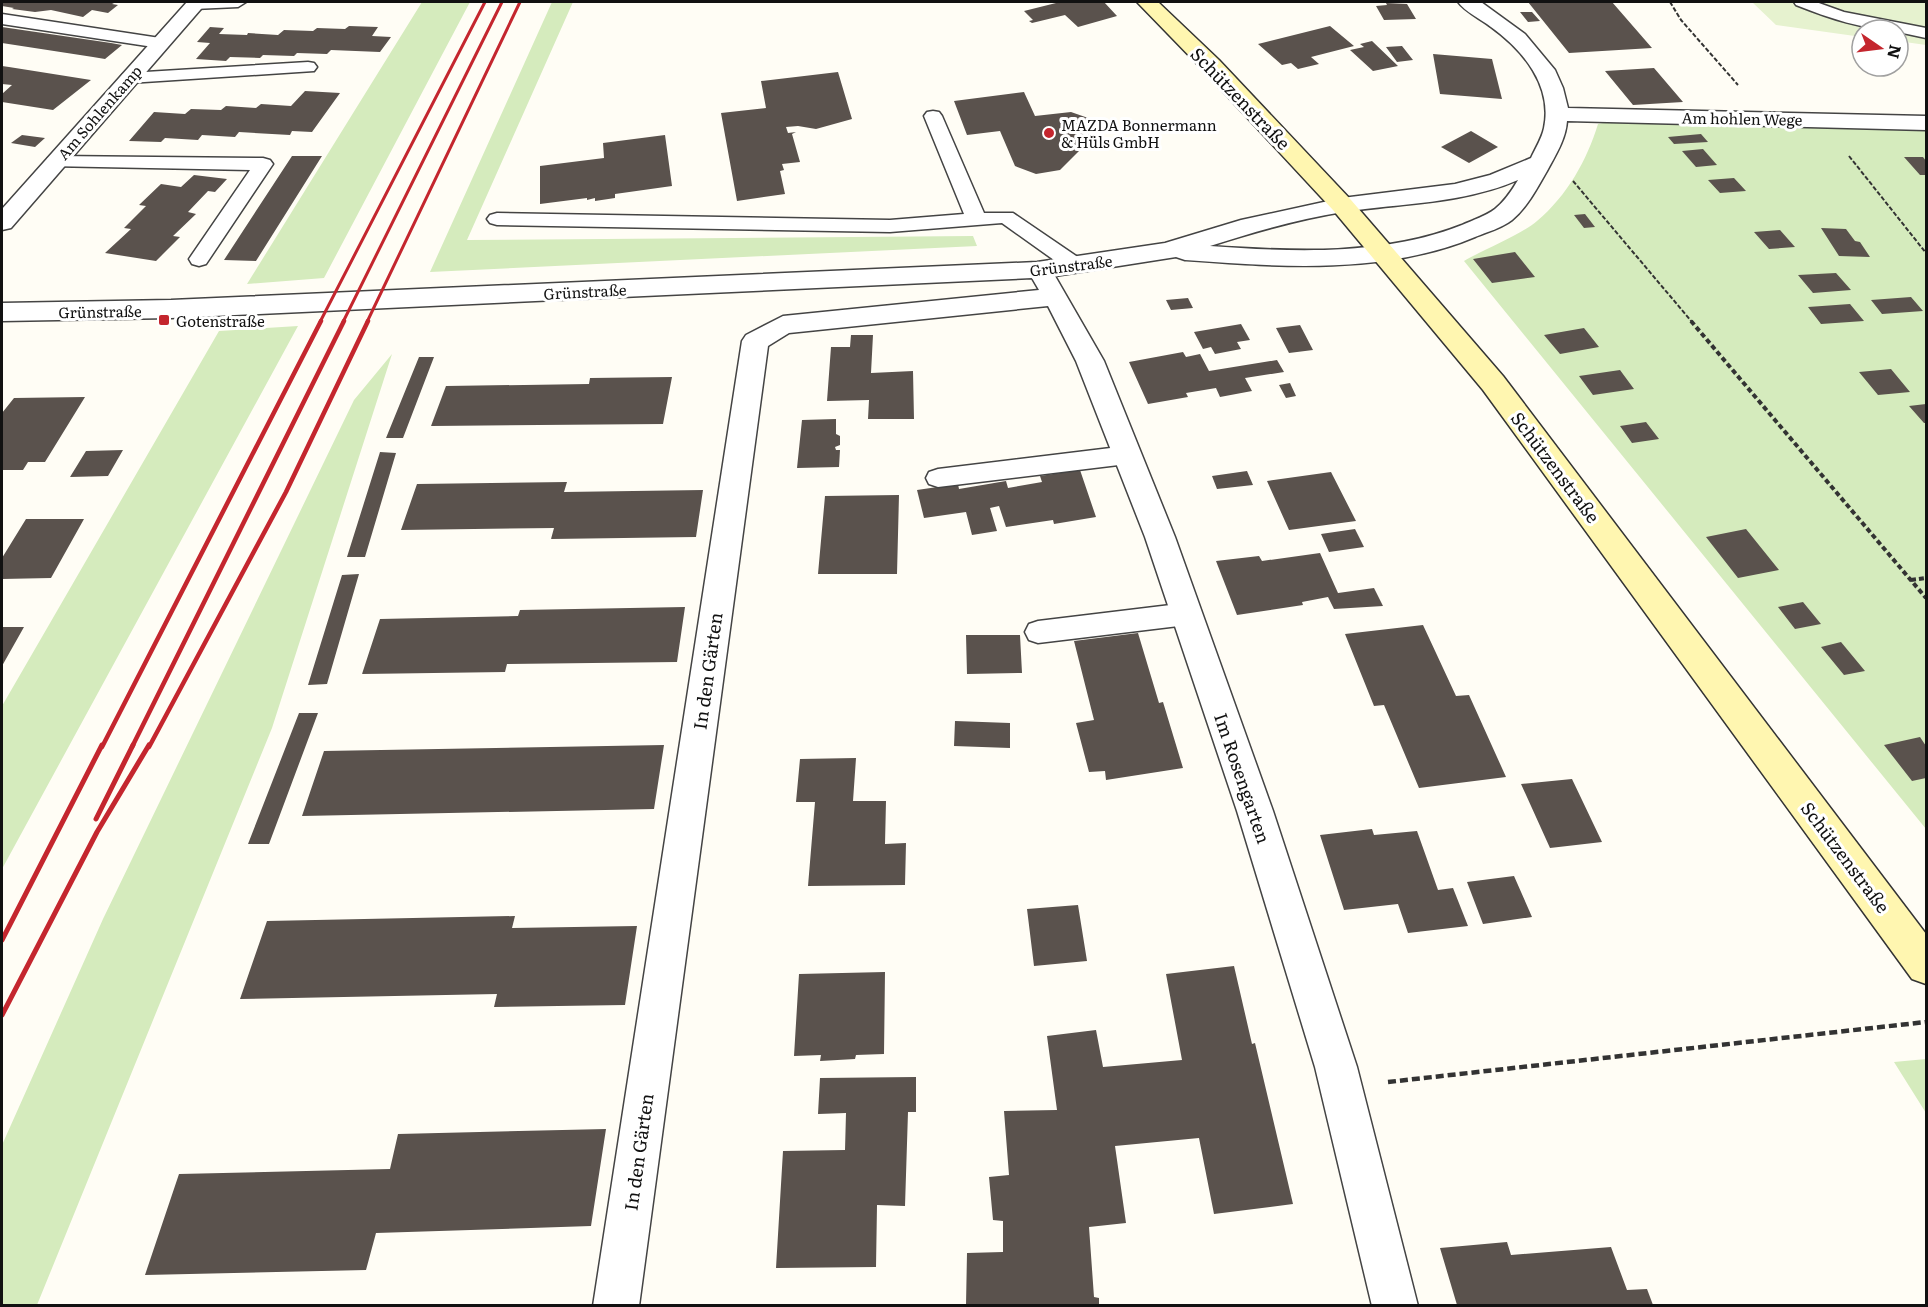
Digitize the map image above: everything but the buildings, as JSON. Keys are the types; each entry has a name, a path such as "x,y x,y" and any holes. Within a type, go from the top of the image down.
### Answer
{"main road":[{"name":"Schützenstraße","path":"1147,2 1211,65 1342,205 1493,383 1926,965"}],"street":[{"path":"1468,2 1525,45 1551,81 1558,114"},
{"name":"Am Sohlenkamp","path":"2,223 196,3"},
{"name":"Grünstraße","path":"1168,251 1262,258 1384,252 1463,235 1505,213 1525,190 1552,140 1558,114"},
{"name":"Am hohlen Wege","path":"1558,114 1926,123"},
{"name":"Grünstraße","path":"2,312 1047,284 1075,265 1168,251 1250,225 1342,205 1456,192 1498,180 1538,164"},
{"name":"Im Rosengarten","path":"1047,284 1090,361 1160,537 1255,811 1341,1088 1395,1305"},
{"name":"In den Gärten","path":"616,1305 755,341 783,325 1047,284"}],"lane":[{"path":"196,3 238,2"},
{"path":"1802,2 1840,16 1926,33"},
{"path":"2,19 160,43"},
{"path":"129,78 308,67"},
{"path":"933,116 976,218"},
{"path":"55,162 263,164 199,259"},
{"path":"497,219 890,226 1006,217 1075,265"},
{"path":"938,478 1127,455"},
{"path":"1038,632 1187,614"}],"path":[{"path":"1670,2 1681,20 1769,119"},
{"path":"1821,120 1926,253"},
{"path":"1538,164 1572,180 1926,598"},
{"path":"1911,580 1926,578"},
{"path":"1341,1088 1926,1022"}],"green space":[{"path":"422,2 470,2 324,278 247,284"},
{"path":"552,2 573,2 467,240 973,236 977,246 430,272"},
{"path":"1752,2 1926,2 1926,45 1910,43 1910,18 1850,18 1850,35 1776,25"},
{"path":"1608,122 1926,128 1926,829 1464,261 1522,231 1548,211 1575,177 1598,124"},
{"path":"298,326 2,869 2,706 219,331"},
{"path":"392,354 272,728 37,1305 2,1305 2,1145 103,919 354,400"},
{"path":"1926,1059 1926,1113 1894,1062"}],"railway":[{"path":"320,322 485,2"},
{"path":"343,322 502,2"},
{"path":"367,322 520,2"},
{"path":"102,747 321,321"},
{"path":"132,747 344,321"},
{"path":"149,747 286,492 368,321"},
{"path":"2,940 102,745"},
{"path":"2,1015 97,832 149,745"},
{"path":"96,819 132,747"}],"place":[{"name":"MAZDA Bonnermann & Hüls GmbH","path":"1049,133"},
{"name":"Gotenstraße","path":"164,320"}]}
